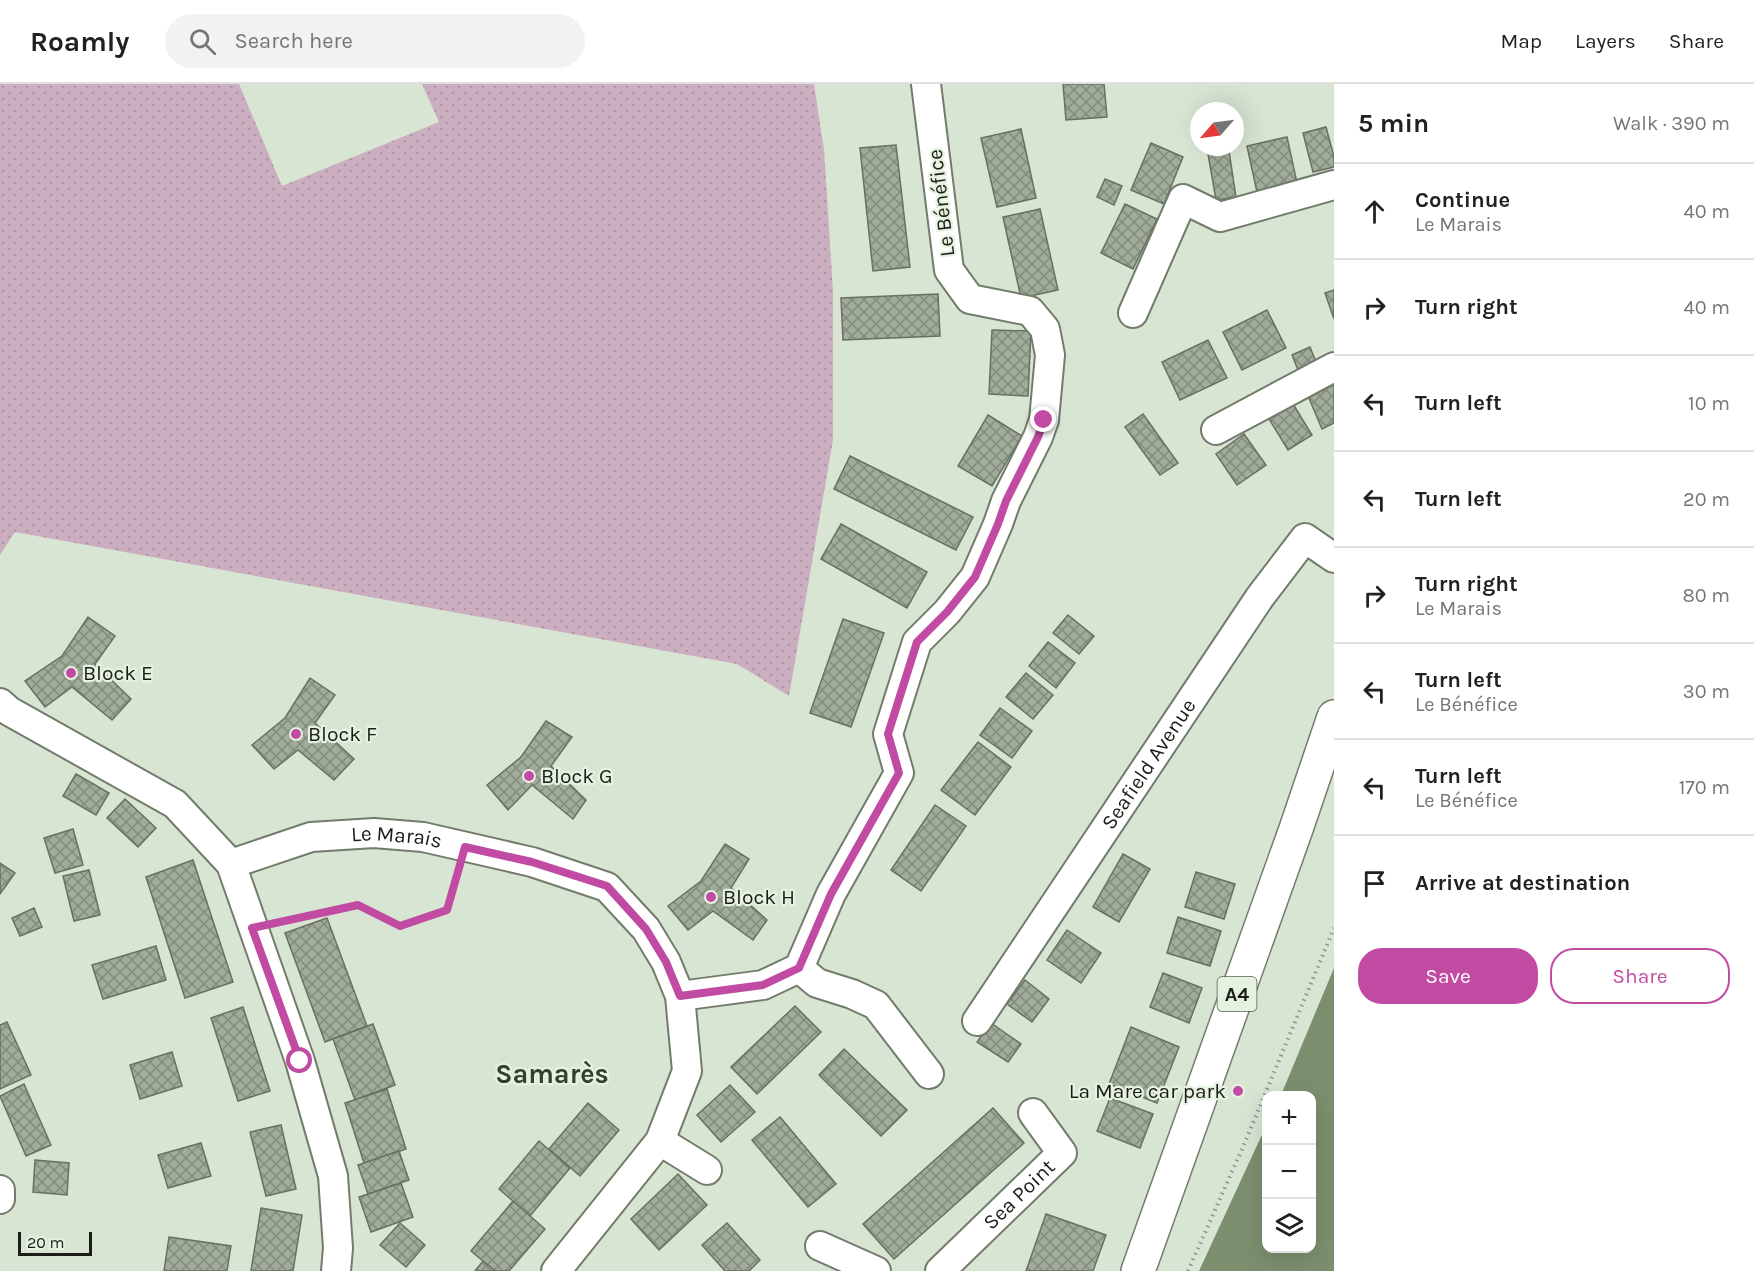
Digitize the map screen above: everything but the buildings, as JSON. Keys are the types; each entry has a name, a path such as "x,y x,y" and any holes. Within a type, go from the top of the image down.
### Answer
{"main road":[{"name":"A4","path":"1138,1271 1296,830 1334,717"}],"street":[{"name":"Le Bénéfice","path":"799,968 831,894 899,773 888,734 917,642 947,612 975,577 1006,501 1044,420 1050,355 1045,329 1030,311 970,299 949,270 926,84"},
{"path":"1133,313 1183,199 1220,216 1334,185"},
{"path":"1216,430 1334,367"},
{"name":"Seafield Avenue","path":"976,1021 1260,597 1305,538 1334,558"},
{"path":"0,703 9,711 175,804 231,864 300,1061 333,1176 338,1248 336,1271"},
{"name":"Le Marais","path":"231,864 311,837 374,832 423,837 615,880 666,962 680,996 687,1071 660,1141 556,1271"},
{"path":"680,996 763,985 799,968 817,983 852,994 876,1005 929,1074"},
{"name":"Sea Point","path":"940,1271 1062,1153 1033,1113"},
{"path":"660,1141 707,1170"},
{"path":"0,1190 0,1199"},
{"path":"820,1246 876,1271"}],"path":[{"path":"252,928 358,905 400,926 447,910 465,847"},
{"path":"1188,1271 1243,1147 1334,928"}],"shaded area":[{"path":"0,84 239,84 282,186 439,122 422,84 814,84 824,150 833,291 833,440 789,696 737,664 15,532 0,555"},
{"path":"1334,968 1334,1271 1199,1271 1262,1135 1262,1253 1316,1253 1316,1091 1283,1091"}],"place":[{"name":"Block E","path":"71,673"},
{"name":"Block F","path":"296,734"},
{"name":"Block G","path":"529,776"},
{"name":"Block H","path":"711,897"},
{"name":"La Mare car park","path":"1238,1091"}],"district":[{"name":"Samarès","path":"552,1074"}],"route":[{"path":"300,1061 252,928 358,905 400,926 447,910 465,847 532,862 607,886 646,929 666,962 680,996 763,985 799,968 831,894 899,773 888,734 917,642 947,612 975,577 1006,501 1044,420"}]}
